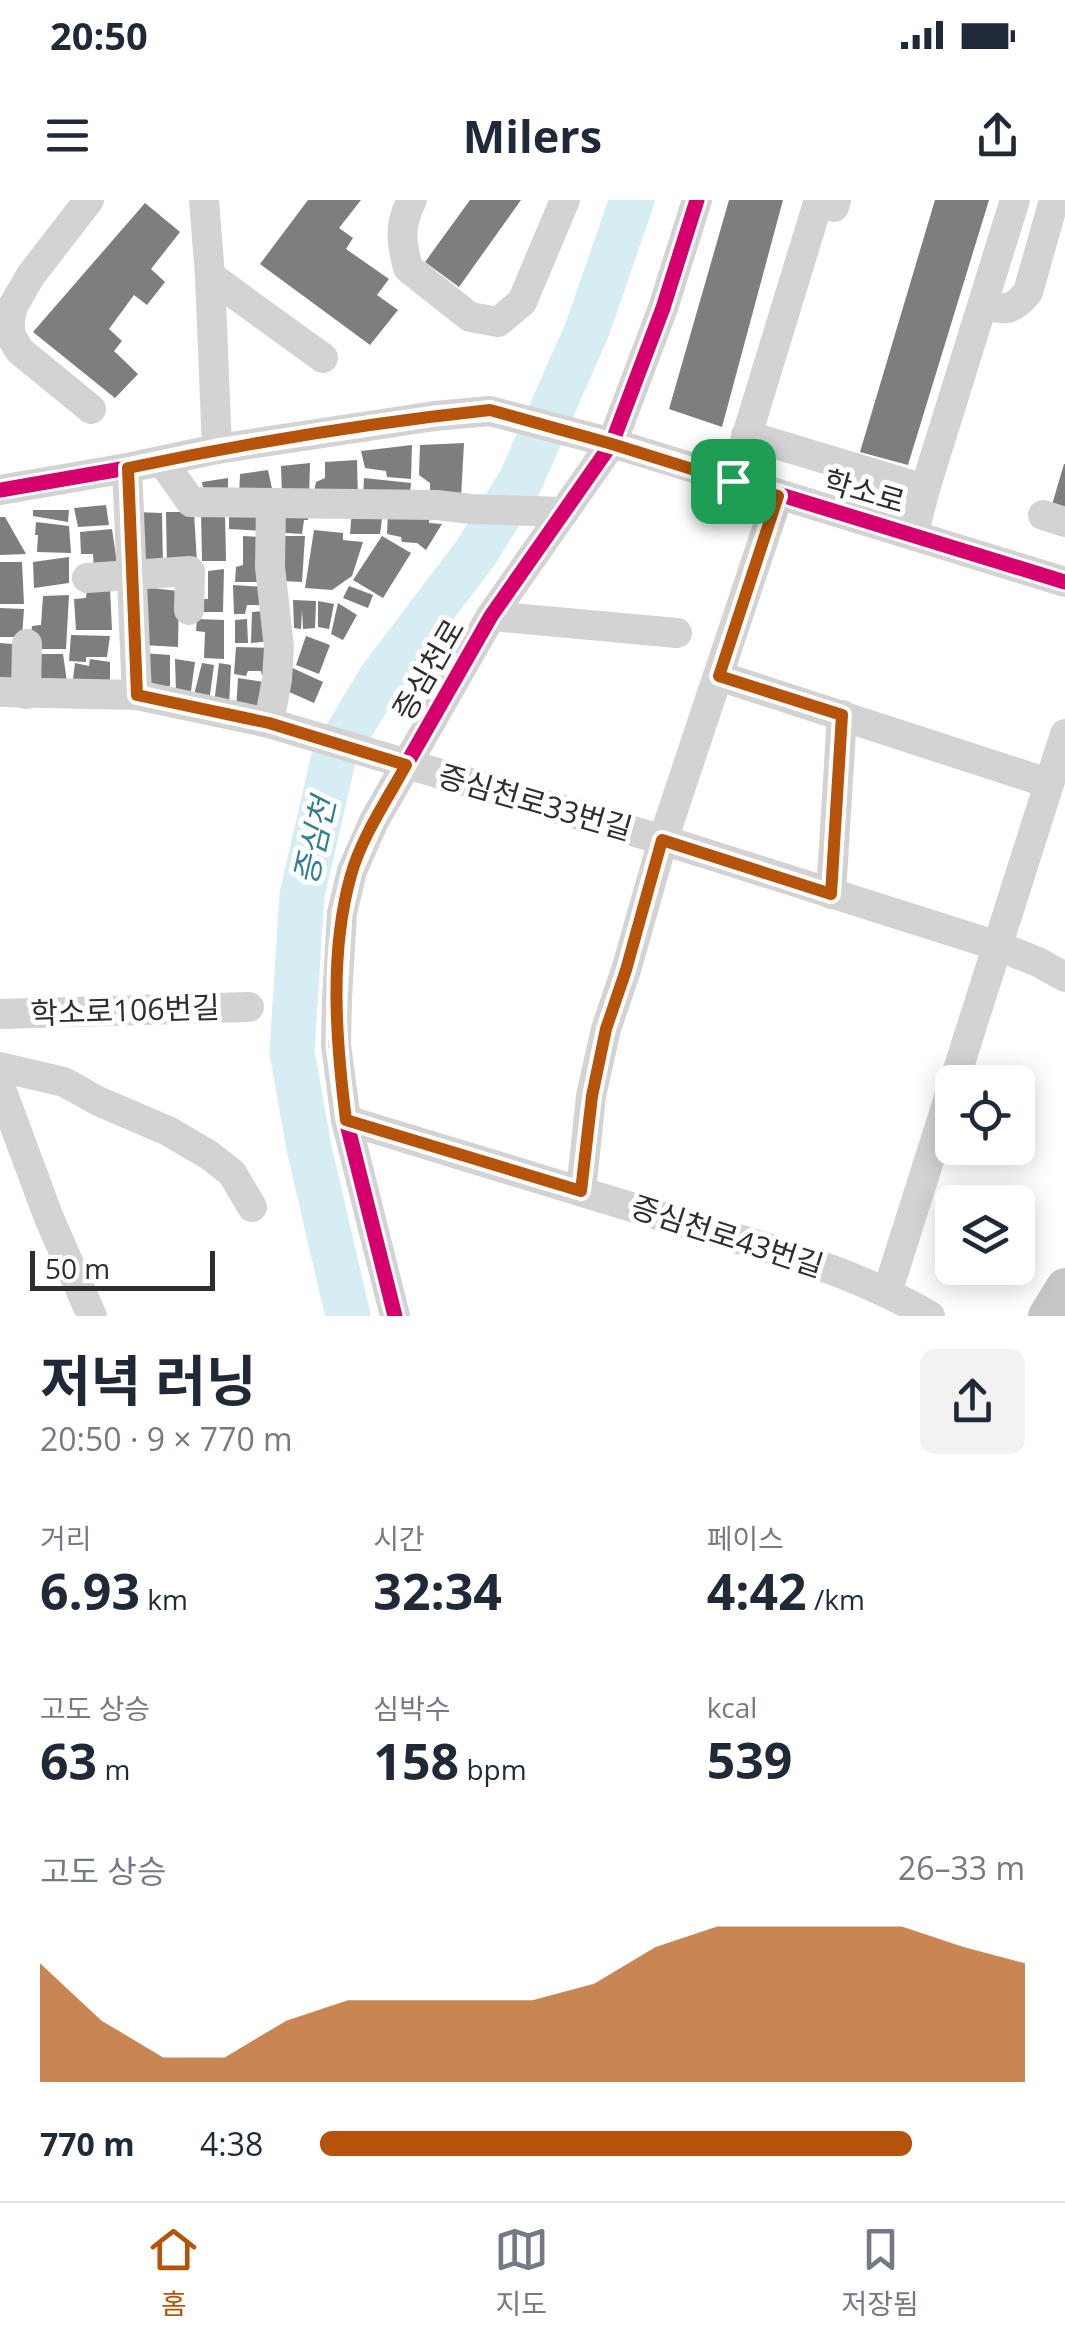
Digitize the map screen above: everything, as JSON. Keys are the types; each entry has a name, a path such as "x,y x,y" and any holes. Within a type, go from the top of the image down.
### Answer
{"main road":[{"path":"1048,1316 1065,1286"}],"street":[{"path":"89,200 30,276 13,306 10,335 20,351 91,410"},
{"path":"204,200 217,449"},
{"path":"412,200 403,216 402,240 408,268 470,317 498,322 522,302 565,200"},
{"name":"증심천로","path":"395,1316 346,1120 336,1045 342,914 352,872 374,821 492,616 612,444 663,308 697,200"},
{"path":"733,481 818,203 834,207 836,200"},
{"path":"913,535 1015,200"},
{"path":"983,304 1001,310 1019,304 1028,292 1054,200"},
{"path":"210,276 323,358"},
{"name":"학소로","path":"0,490 217,449 490,410 1065,582"},
{"path":"746,436 925,489"},
{"path":"162,461 192,502 564,512"},
{"path":"128,468 137,695"},
{"name":"학소로","path":"662,840 778,496"},
{"path":"269,723 279,648 270,567 270,504"},
{"path":"87,578 190,570 189,610"},
{"name":"증심천로","path":"492,616 678,634"},
{"path":"13,693 27,644"},
{"path":"719,676 1048,783"},
{"name":"증심천로33번길","path":"13,693 137,695 269,723 662,840 998,946 1065,977"},
{"path":"831,894 850,718"},
{"path":"959,1065 1065,734"},
{"name":"증심천로33번길","path":"581,1191 592,1096 606,1029 662,840"},
{"name":"학소로106번길","path":"0,1014 250,1007"},
{"name":"학소로106번길","path":"92,1316 1,1087 64,1082 168,1131 232,1173 252,1207"},
{"name":"증심천로43번길","path":"346,1120 770,1249 854,1278 930,1316"},
{"path":"887,1293 935,1142"}],"building":[{"path":"308,200 361,200 339,228 353,238 346,249 389,279 377,295 398,310 370,345 260,264"},
{"path":"470,200 521,200 459,287 425,262"},
{"path":"729,200 783,200 722,427 669,409"},
{"path":"935,200 989,200 908,465 860,452"},
{"path":"145,203 180,232 151,269 165,282 147,305 134,295 109,329 122,341 114,351 138,374 115,398 33,332"},
{"path":"464,443 461,498 430,493 430,483 419,475 420,445"},
{"path":"412,445 411,479 387,477 386,471 365,468 361,451"},
{"path":"357,460 358,499 313,497 316,482 325,478 325,462"},
{"path":"310,463 309,497 282,497 281,466"},
{"path":"1065,464 1065,512 1051,508"},
{"path":"268,470 274,498 239,497 240,474"},
{"path":"228,478 228,490 205,499 202,482"},
{"path":"364,478 411,483 409,502 363,498"},
{"path":"106,505 109,525 78,527 74,508"},
{"path":"280,509 309,511 302,534 273,532"},
{"path":"33,510 69,510 68,522 33,516"},
{"path":"352,510 383,511 380,534 350,534"},
{"path":"388,511 430,512 429,523 442,524 426,550 417,543 402,542 401,537 387,534"},
{"path":"135,512 162,513 163,569 137,571"},
{"path":"166,512 194,512 197,563 167,566"},
{"path":"201,512 225,514 226,561 202,561"},
{"path":"229,512 262,514 263,531 229,529"},
{"path":"0,517 5,517 26,554 0,555"},
{"path":"36,522 69,526 71,553 37,552"},
{"path":"112,529 118,570 94,571 93,554 81,554 80,532"},
{"path":"314,530 343,533 343,540 363,542 352,576 332,590 305,588"},
{"path":"243,536 262,537 263,582 235,582 236,567 243,565"},
{"path":"277,536 305,536 302,582 282,581"},
{"path":"382,536 411,553 383,598 353,580"},
{"path":"69,557 69,583 34,588 33,562"},
{"path":"0,562 22,562 24,604 0,604"},
{"path":"224,569 223,612 199,612 200,599 208,599 208,571"},
{"path":"233,585 265,587 265,605 247,605 245,614 234,614"},
{"path":"349,586 373,595 368,608 343,598"},
{"path":"141,587 179,591 178,647 142,645"},
{"path":"87,589 110,589 112,630 76,630 74,599 86,598"},
{"path":"69,595 66,649 29,649 32,626 41,625 43,596"},
{"path":"293,600 316,601 315,628 303,629 302,609 301,629 294,628"},
{"path":"318,601 334,604 329,629 318,627"},
{"path":"338,603 357,615 343,640 331,634"},
{"path":"0,608 24,609 22,637 0,637"},
{"path":"267,611 271,641 251,643 252,612"},
{"path":"197,619 224,620 224,659 204,658 205,632 196,631"},
{"path":"247,619 248,643 235,643 235,620"},
{"path":"71,635 110,636 107,657 69,661"},
{"path":"306,636 330,645 319,674 296,665"},
{"path":"0,643 24,645 22,682 0,679"},
{"path":"236,647 276,648 262,676 261,671 248,671 246,676 234,674"},
{"path":"142,653 170,655 170,686 154,693"},
{"path":"38,654 63,654 67,682 32,682"},
{"path":"90,659 110,662 110,683 73,679 75,663 89,666"},
{"path":"175,659 195,662 190,698 176,693"},
{"path":"202,663 214,665 209,702 193,699"},
{"path":"219,663 231,665 229,706 214,704"},
{"path":"286,665 323,682 314,703 278,687"},
{"path":"238,678 271,683 268,712 236,710"}],"waterway":[{"name":"증심천","path":"348,1316 309,1148 292,1052 302,895 334,756 380,679 477,551 520,482 587,330 632,200"}],"cycle path":[{"path":"395,1316 346,1120 336,1045 342,913 352,871 374,821 491,616 612,443 663,308 697,200"},
{"path":"0,490 217,449 490,411 612,443 1065,582"}],"route":[{"path":"490,410 733,481 778,496 719,676 842,715 831,894 662,840 606,1029 592,1096 581,1191 346,1120 336,1045 342,914 352,872 374,821 406,765 269,723 137,695 128,468 217,449 490,410"}]}
